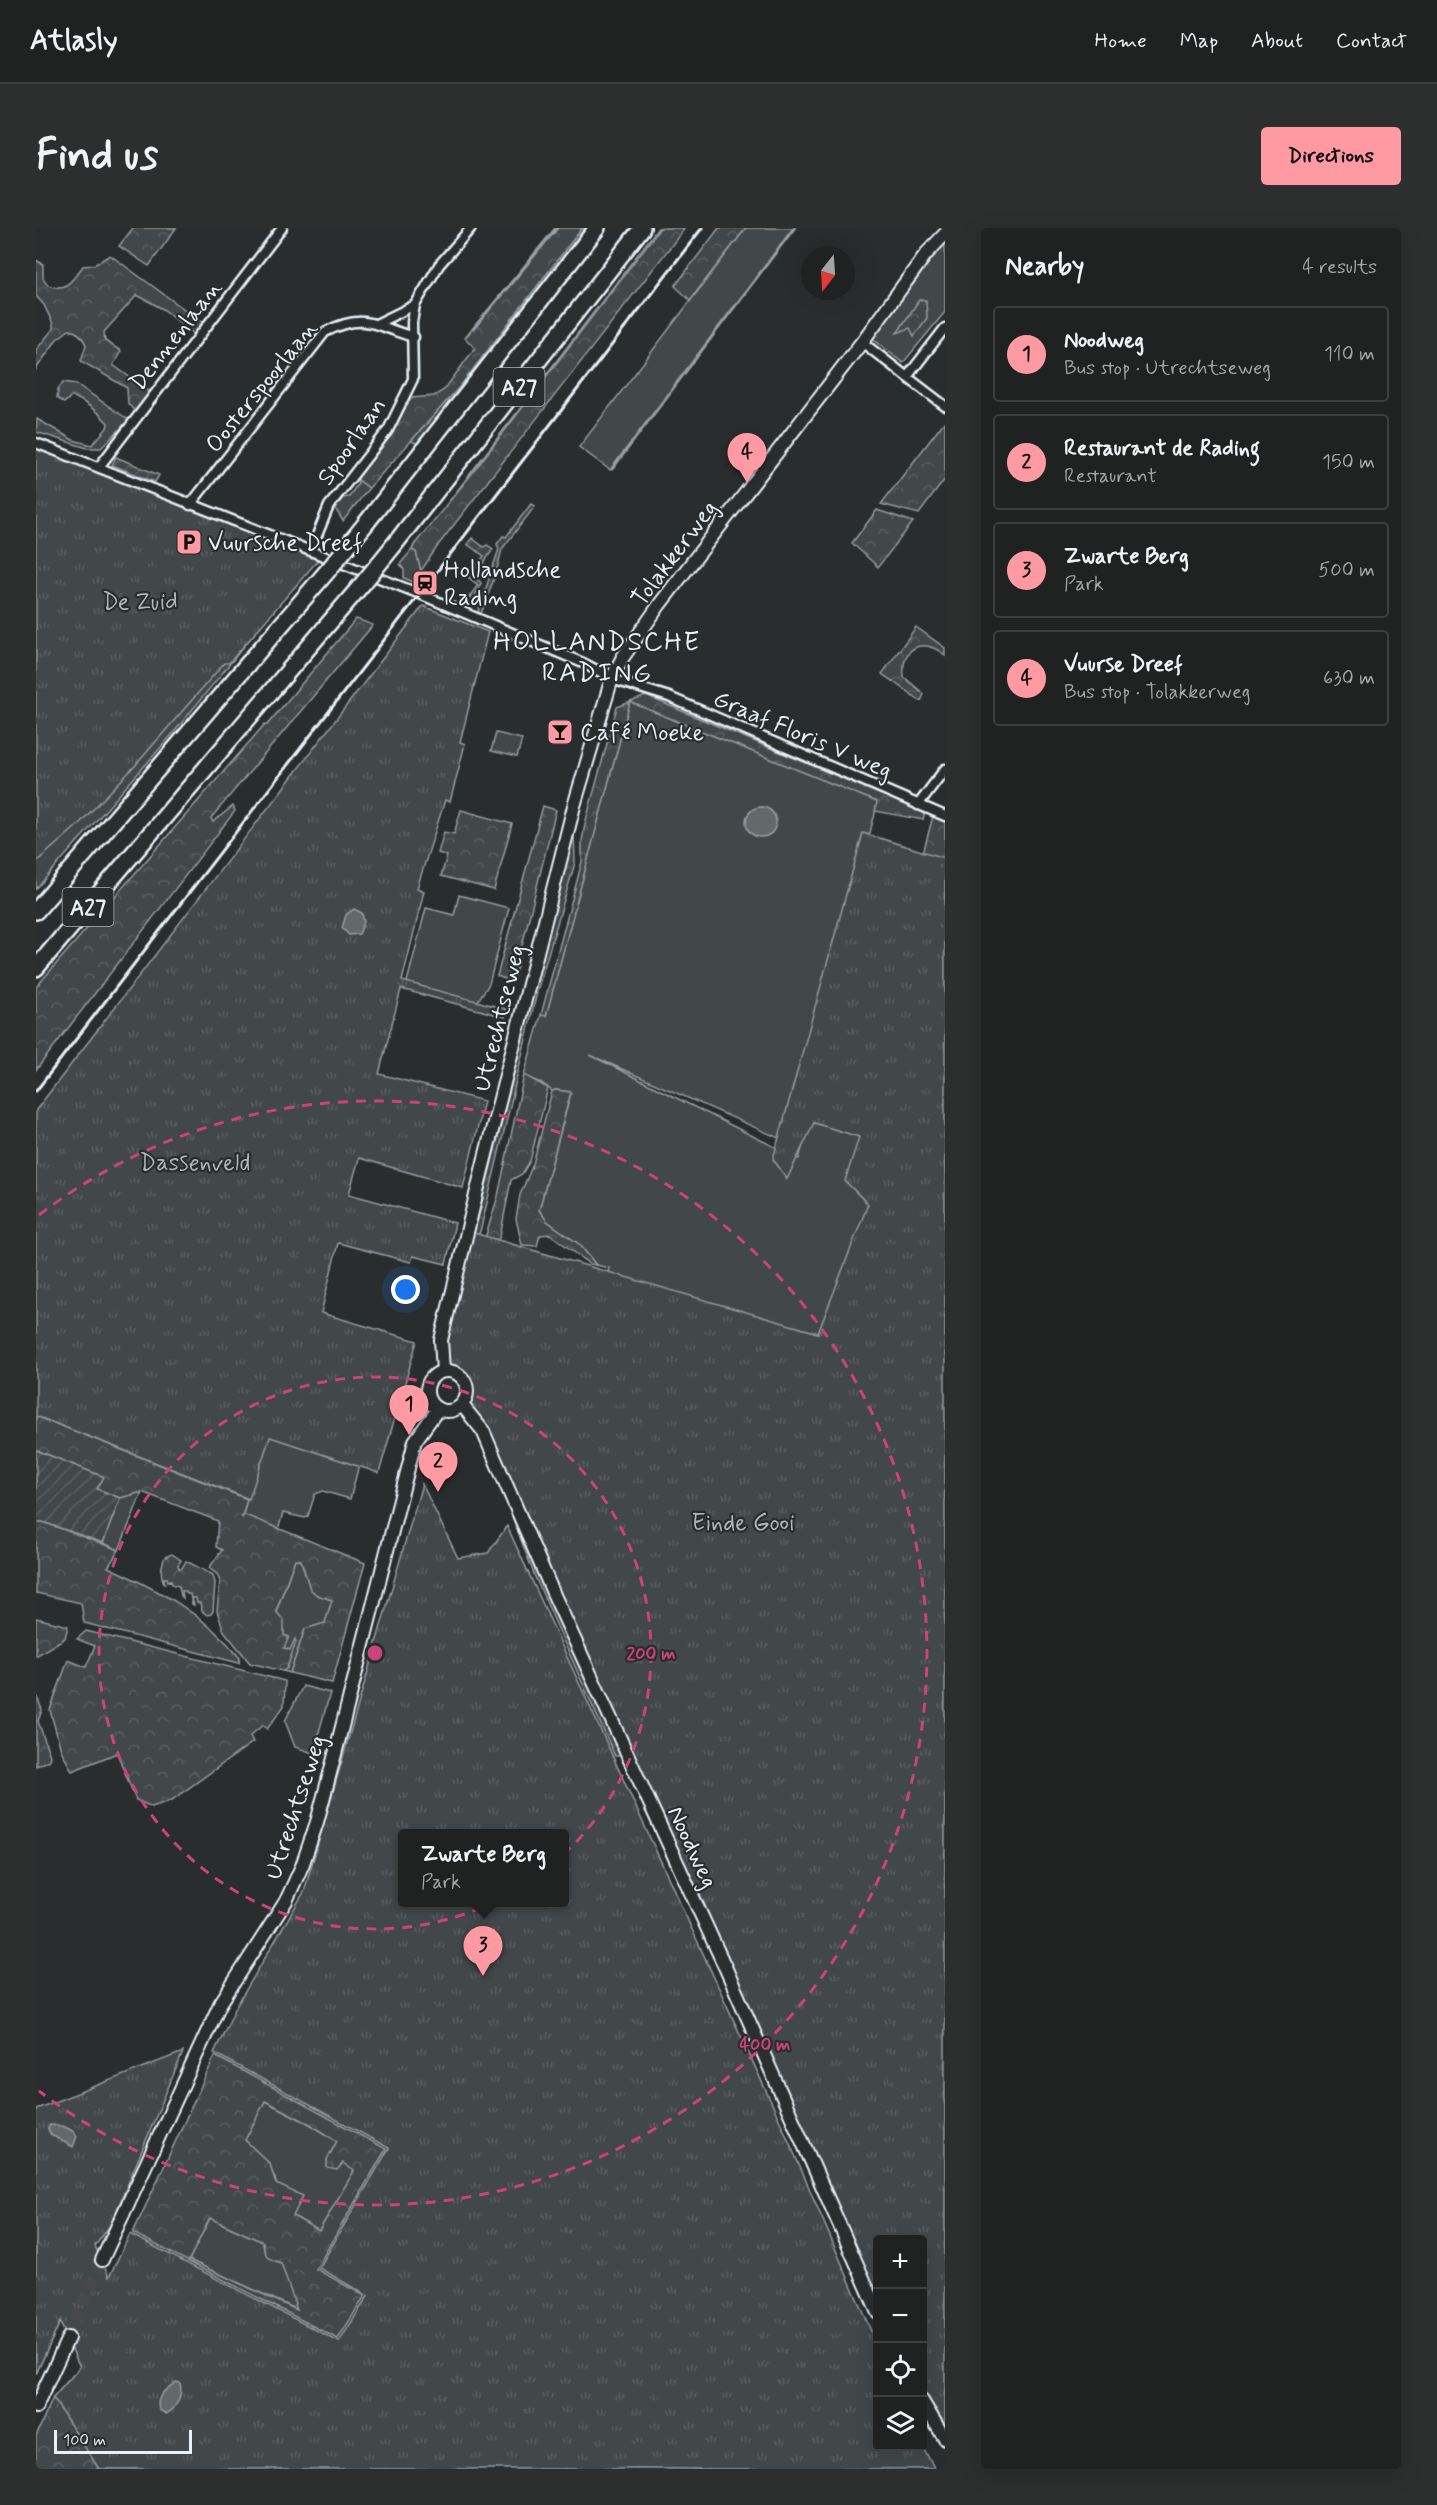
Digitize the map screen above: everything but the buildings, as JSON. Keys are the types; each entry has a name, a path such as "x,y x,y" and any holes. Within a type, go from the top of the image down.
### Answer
{"highway":[{"name":"A27","path":"36,910 313,589 597,228"},
{"name":"A27","path":"36,968 340,611 642,228"}],"main road":[{"name":"Tolakkerweg","path":"612,678 623,657 660,604 862,342 926,254 945,234"},
{"name":"Utrechtseweg","path":"443,1371 441,1340 476,1192 574,806 612,678"},
{"path":"443,1371 456,1372 465,1381 468,1393 462,1405 451,1411 438,1409 431,1403 427,1388 430,1380 443,1371"},
{"name":"Noodweg","path":"462,1405 483,1431 554,1596 726,1969 873,2301"},
{"name":"Utrechtseweg","path":"102,2260 220,2004 286,1900 302,1866 317,1822 415,1441 438,1409"},
{"path":"36,2407 68,2338"},
{"path":"927,2409 945,2439"}],"street":[{"name":"Dennenlaan","path":"99,467 282,228"},
{"name":"Spoorlaan","path":"310,550 329,506 388,430 414,379 412,322 415,305 440,265 471,228"},
{"name":"Oosterspoorlaan","path":"378,323 415,305"},
{"name":"Oosterspoorlaan","path":"190,505 325,332 338,325 355,321 378,323 414,338"},
{"path":"907,377 945,328"},
{"path":"862,342 945,406"},
{"path":"36,443 310,550 584,663 612,678"},
{"name":"Graaf Floris V weg","path":"612,678 669,698 945,816"},
{"path":"918,805 945,769"}],"green space":[{"path":"133,228 176,228 149,266 119,246"},
{"path":"555,228 582,228 461,385 369,488 357,479 389,435 411,398 434,396 444,390 475,348 465,338"},
{"path":"582,228 586,228 418,444 411,441 461,385"},
{"path":"660,228 638,258 444,508"},
{"path":"660,228 685,228 439,544 421,571 416,552 412,550 414,545 470,476"},
{"path":"719,228 746,228 690,300 675,286"},
{"path":"746,228 795,228 610,470 579,447"},
{"path":"945,242 945,312 903,363 872,338"},
{"path":"110,255 203,323 194,334 163,309 137,295 104,332 105,341 121,351 113,365 150,392 135,411 128,404 127,388 81,361 86,345 78,333 69,330 57,339 36,369 36,350 53,329 53,324 44,305 36,296 36,260 43,264 43,278 48,285 60,287 76,276 83,266 94,265"},
{"path":"919,300 926,300 927,318 914,336 910,328 897,333"},
{"path":"63,382 76,384 129,420 101,448 87,448 36,432 37,419 73,440 92,445 107,428 108,423 82,401 72,396 64,403 57,398 58,389"},
{"path":"945,421 945,479 919,514 881,504"},
{"name":"De Zuid","path":"36,447 318,560 229,663 224,663 134,767 76,827 36,862"},
{"path":"116,457 159,475 155,482 112,465"},
{"path":"357,479 369,488 343,521 335,508 343,498 349,497 358,483"},
{"path":"531,504 535,506 502,549 481,614 478,612 499,549 497,544 503,536 506,537"},
{"path":"877,510 913,522 878,567 852,543"},
{"path":"472,538 484,547 487,545 493,549 485,561 481,575 478,574 475,577 481,583 472,602 472,598 469,597 478,585 468,577 484,556 467,544"},
{"path":"412,550 416,552 421,571 413,582 404,578 404,570 400,564"},
{"path":"313,562 170,737 36,889 36,845"},
{"name":"Dassenveld","path":"423,606 488,632 460,742 465,744 450,802 445,800 417,888 424,891 402,981 506,1009 505,1017 401,989 379,1074 484,1101 463,1188 359,1158 349,1194 455,1223 446,1264 413,1256 411,1262 338,1243 321,1313 417,1341 379,1473 270,1437 249,1499 36,1416 36,1110"},
{"path":"356,619 373,625 211,818 213,822 233,806 235,811 36,1070 36,987 265,724 267,725"},
{"path":"916,627 945,648 945,655 921,646 909,652 906,658 904,677 924,694 921,701 882,674"},
{"path":"646,696 925,813 923,820 875,811 877,802 630,702"},
{"path":"630,702 878,802 788,1142 590,1055 799,1159 813,1108 871,1124 876,1178 826,1335 606,1281 609,1268 596,1265 580,1245 547,1221 539,1210 571,1093 552,1091 524,1075 541,1015 546,1016"},
{"path":"630,702 546,1016 541,1015 582,862 585,824 617,707"},
{"path":"496,733 522,739 517,757 491,751"},
{"path":"543,806 556,810 513,982 497,976"},
{"path":"461,810 512,824 494,890 441,876 447,856 438,853 444,832 454,834"},
{"path":"933,816 945,822 945,902 922,857"},
{"path":"574,831 575,863 538,988 481,1228 470,1262 471,1246"},
{"name":"Einde Gooi","path":"863,833 945,858 945,2439 927,2408 927,2235 873,2235 873,2303 436,1335 467,1231 818,1333 868,1204 845,1181 859,1137 814,1123 787,1179 773,1159"},
{"path":"459,895 509,908 489,984 477,1002 406,986 426,908 454,915"},
{"path":"524,1075 548,1088 530,1161 522,1174 511,1180 500,1237 479,1258 498,1196"},
{"path":"552,1091 571,1092 539,1210 547,1221 580,1245 596,1265 590,1264 550,1234 540,1235 537,1246 522,1245 516,1219 520,1195 533,1164"},
{"path":"267,1278 339,1333 389,1350 350,1499 323,1491 315,1494 308,1516 305,1518 283,1513 278,1530 245,1515 242,1518 247,1499 204,1482"},
{"path":"36,1416 247,1499 242,1517 245,1515 365,1563 332,1683 290,1673 305,1629 325,1623 332,1600 317,1595 310,1589 301,1560 295,1559 276,1611 284,1621 284,1635 289,1637 284,1648 290,1650 295,1639 296,1642 287,1668 283,1671 250,1663 224,1631 217,1611 220,1581 217,1574 209,1568 222,1550 216,1547 218,1521 142,1492 120,1498 97,1489 103,1477 36,1450"},
{"path":"36,1450 104,1477 97,1489 120,1498 103,1543 43,1522 36,1522"},
{"path":"498,1479 620,1756 615,1756 535,1577"},
{"path":"422,1484 458,1558 488,1553 507,1526 784,2130 873,2336 873,2451 924,2451 935,2469 99,2469 53,2398 80,2367 60,2322 36,2374 36,2109 183,2052 111,2224 95,2246 109,2277 130,2234 339,2342 368,2296 319,2268 389,2148 214,2053 237,2005 304,1892"},
{"path":"142,1492 119,1550 103,1543 120,1498"},
{"path":"36,1522 43,1522 119,1550 108,1567 163,1594 196,1616 226,1642 240,1658 239,1663 84,1623 81,1603 36,1593"},
{"path":"172,1554 181,1560 179,1568 182,1568 186,1561 213,1575 215,1583 211,1614 207,1615 202,1611 196,1598 192,1598 194,1605 192,1604 190,1594 186,1591 182,1591 183,1598 179,1586 172,1584 171,1580 164,1578 165,1584 161,1574 162,1567 165,1557"},
{"path":"295,1559 301,1560 313,1590 332,1600 325,1623 305,1629 290,1673 283,1671 287,1668 290,1650 284,1648 283,1627 276,1612"},
{"path":"36,1618 68,1626 65,1638 36,1656"},
{"path":"86,1631 285,1681 284,1706 267,1729 263,1725 250,1736 253,1742 172,1800 152,1807 136,1800 117,1753 72,1771 61,1750 50,1710 68,1660 86,1667 95,1646 77,1639"},
{"path":"303,1686 330,1693 313,1753 295,1747 285,1721"},
{"path":"36,1694 42,1710 38,1721 50,1756 49,1760 36,1766"},
{"path":"215,2056 386,2149 316,2269 365,2296 338,2339 133,2233","holes":["265,2101 337,2141 327,2160 327,2168 337,2170 343,2163 354,2171 319,2231 293,2216 303,2196 276,2184 270,2164 245,2140","210,2218 263,2242 268,2258 281,2263 297,2310 189,2260"]},
{"path":"265,2101 337,2141 327,2160 343,2163 355,2171 319,2231 293,2216 276,2184 275,2177 245,2140"},
{"path":"210,2218 263,2242 264,2250 275,2261 281,2263 298,2310 189,2260"},
{"path":"36,2245 171,2469 36,2469 36,2436 53,2398 80,2367 60,2322 36,2374"}],"shaded area":[{"path":"761,807 772,811 776,822 772,833 761,837 750,833 746,822 750,811"},
{"path":"354,909 362,913 364,922 359,934 349,935 342,928 346,915"},
{"path":"50,2125 72,2130 77,2136 73,2147 51,2135 48,2129"},
{"path":"176,2382 180,2383 180,2396 176,2405 166,2414 159,2410 159,2400 162,2393"}],"waterway":[{"path":"473,329 557,228"},
{"path":"612,469 794,228"}],"tunnel":[{"path":"68,2338 102,2260"}],"railway":[{"path":"36,1091 702,228"}],"place":[{"name":"Vuurse Dreef","path":"747,483"},
{"name":"Vuursche Dreef","path":"189,542"},
{"name":"Hollandsche Rading","path":"425,583"},
{"name":"Café Moeke","path":"560,732"},
{"name":"Noodweg","path":"409,1435"},
{"name":"Restaurant de Rading","path":"438,1492"},
{"name":"Zwarte Berg","path":"483,1976"}],"district":[{"name":"HOLLANDSCHE RADING","path":"597,656"}]}
